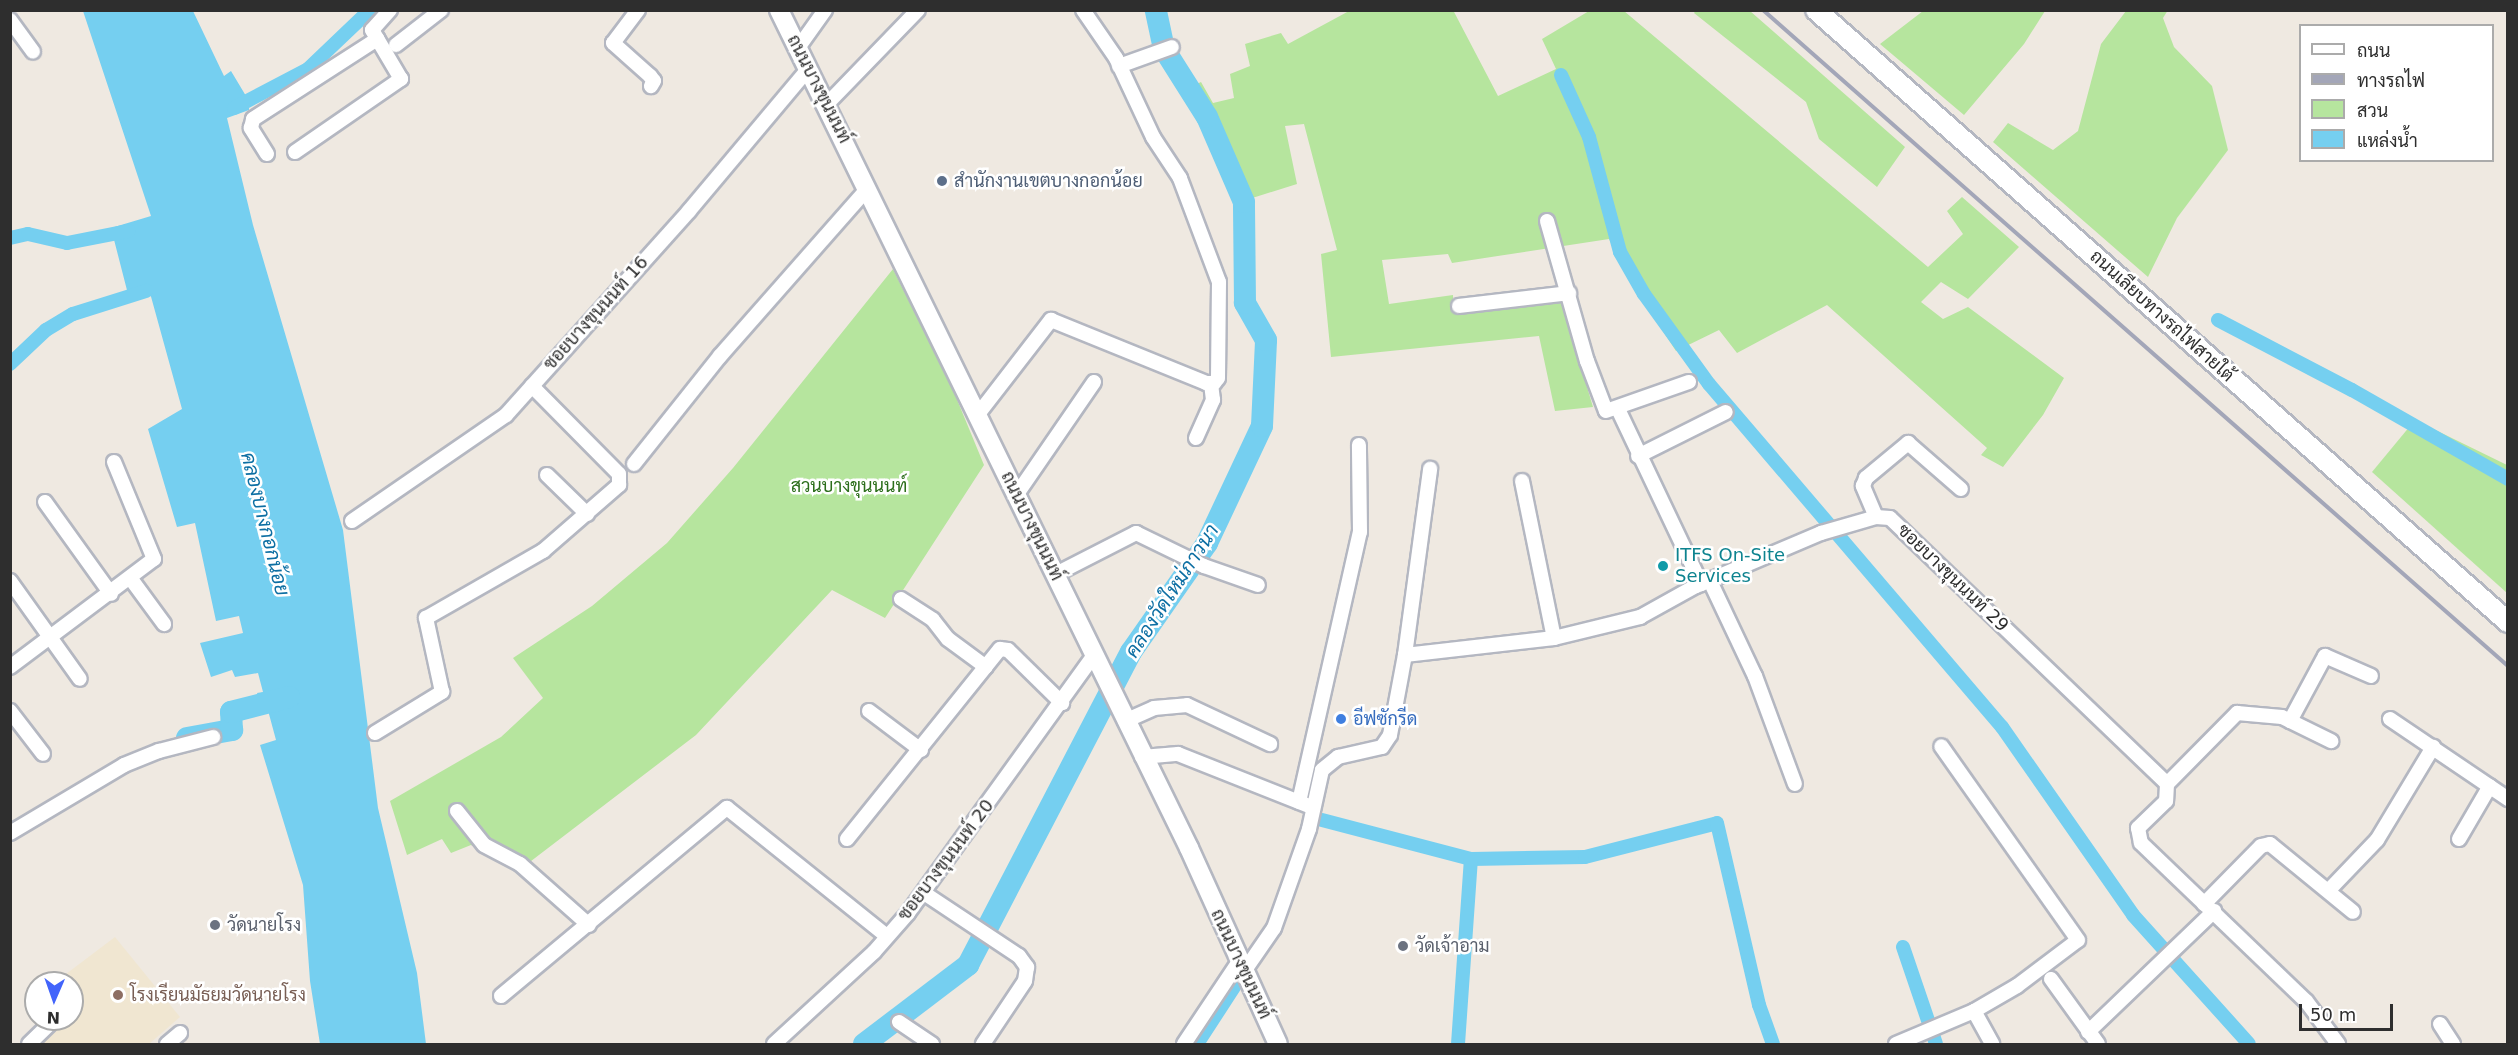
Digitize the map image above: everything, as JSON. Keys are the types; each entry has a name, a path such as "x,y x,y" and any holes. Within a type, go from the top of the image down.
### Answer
{"main road":[{"name":"ถนนเลียบทางรถไฟสายใต้","path":"1816,10 2508,622"}],"street":[{"path":"295,152 401,79 377,39 373,27 390,10"},
{"path":"396,45 441,10"},
{"path":"638,10 613,43 650,75 654,81 651,86"},
{"name":"ถนนบางขุนนนท์","path":"779,10 979,413 1142,757 1189,848 1278,1044"},
{"path":"798,48 825,10"},
{"path":"826,105 918,10"},
{"path":"1083,10 1119,66 1153,137 1180,178 1219,282 1218,378 1211,383"},
{"path":"10,20 33,52"},
{"path":"267,154 251,128 253,119 377,39"},
{"path":"1119,66 1172,47"},
{"name":"ซอยบางขุนนนท์ 16","path":"352,521 485,432 532,386 689,211 808,69"},
{"path":"634,464 720,356 867,189"},
{"path":"1547,221 1587,362 1755,676 1795,784"},
{"path":"1459,306 1569,293"},
{"path":"979,413 1051,320 1211,383"},
{"path":"1017,494 1094,382"},
{"path":"1612,410 1689,382"},
{"path":"1196,438 1212,400 1211,383"},
{"path":"375,733 442,692 426,618 543,551 616,490 619,474 532,386"},
{"path":"1638,456 1726,412"},
{"path":"1876,517 1863,486 1866,478 1908,443 1961,489"},
{"path":"1299,802 1360,532 1359,444"},
{"path":"10,667 131,579 154,559 114,462"},
{"path":"1184,1044 1242,965 1274,928 1309,829 1322,770 1329,761 1386,743 1405,655 1430,469"},
{"path":"547,475 587,514"},
{"path":"1522,481 1554,638"},
{"path":"45,502 111,594"},
{"name":"ซอยบางขุนนนท์ 29","path":"1405,655 1554,638 1640,617 1706,582 1821,532 1876,517 1890,518 2167,784"},
{"path":"1056,574 1136,532 1204,566 1258,585"},
{"path":"131,579 164,624"},
{"path":"10,581 80,679"},
{"path":"901,599 933,620 948,639 986,667"},
{"path":"847,840 1000,649 1008,650 1062,703"},
{"name":"ซอยบางขุนนนท์ 20","path":"774,1044 887,936 924,893 1095,655"},
{"path":"2290,721 2325,656 2371,676"},
{"path":"1125,721 1154,708 1187,705 1270,744"},
{"path":"10,711 43,754"},
{"path":"869,711 921,750"},
{"path":"2331,741 2290,721 2237,713 2167,784 2168,797 2138,828 2139,838 2306,1001 2338,1044"},
{"path":"2390,719 2508,799"},
{"path":"10,833 124,765 159,751 213,737"},
{"path":"1896,1044 1974,1011 2017,986 2074,947 2078,940 1941,746"},
{"path":"2329,890 2377,840 2433,747"},
{"path":"1142,757 1178,754 1299,802 1314,811"},
{"path":"2459,839 2490,786"},
{"path":"501,996 727,808 887,936"},
{"path":"457,811 484,846 520,864 589,925"},
{"path":"2088,1032 2209,907 2261,846 2270,844 2329,890 2353,912"},
{"path":"924,893 1019,956 1027,967 1025,981 983,1044"},
{"path":"2051,979 2098,1044"},
{"path":"1974,1011 1992,1044"},
{"path":"899,1022 932,1044"},
{"path":"2440,1024 2453,1044"},
{"path":"29,1044 43,1031"},
{"path":"167,1044 180,1033"}],"shaded area":[{"name":"โรงเรียนมัธยมวัดนายโรง","path":"115,937 180,1017 149,1044 32,1044 45,1031 84,1031 84,971 70,971"}],"green space":[{"path":"1453,10 1498,96 1556,69 1542,39 1589,11 1624,11 1928,267 1963,234 1947,211 1962,197 2019,247 1968,299 1941,282 1921,302 1943,319 1968,307 2064,378 2043,415 2003,467 1981,455 1987,448 1827,305 1737,353 1719,330 1676,351 1632,284 1609,239 1452,263 1448,254 1382,260 1389,304 1453,295 1453,312 1561,300 1593,407 1555,411 1539,336 1331,357 1321,254 1337,250 1304,124 1285,126 1297,184 1246,200 1184,90 1201,82 1213,103 1234,98 1230,74 1250,66 1245,44 1281,33 1288,44 1349,11"},
{"path":"1696,10 1750,11 1905,147 1877,187 1819,139 1806,102 1694,13"},
{"path":"2168,10 2163,18 2174,47 2212,86 2228,150 2177,218 2148,277 1993,142 2008,123 2053,150 2078,131 2101,44 2126,11"},
{"path":"1923,11 2045,11 2024,44 1964,115 1880,44"},
{"name":"สวนบางขุนนนท์","path":"893,269 951,385 984,465 885,618 832,590 696,735 518,871 471,845 451,853 442,839 407,855 390,801 501,737 543,698 513,658 592,606 667,543 733,468"},
{"path":"2415,420 2507,465 2507,593 2372,472"}],"water":[{"name":"คลองบางกอกน้อย","path":"83,11 193,11 224,76 231,71 249,101 249,110 227,118 253,225 343,530 378,808 417,973 426,1044 320,1044 310,981 303,885 260,745 276,740 266,703 261,704 257,693 263,692 258,673 235,677 232,670 211,677 200,643 243,633 239,616 216,621 195,523 177,527 148,429 182,409 150,293 129,298 111,228 151,216"}],"waterway":[{"path":"234,108 308,69 370,10"},
{"name":"คลองวัดใหม่ภาวนา","path":"864,1044 968,965 1131,652 1207,543 1262,426 1266,340 1245,303 1244,202 1207,117 1164,49 1156,10"},
{"path":"1561,75 1589,137 1620,252 1644,294 1709,384 2002,727 2133,915 2249,1044"},
{"path":"10,238 28,234 67,243 129,231"},
{"path":"10,364 46,330 73,314 146,291"},
{"path":"2218,320 2352,390 2508,479"},
{"path":"187,738 232,730 231,712 289,697"},
{"path":"1322,820 1471,859 1585,857 1717,823 1759,1005 1773,1044"},
{"path":"1458,1044 1471,859"},
{"path":"1903,947 1936,1044"},
{"path":"1197,1044 1234,987"}],"railway":[{"path":"1763,10 2508,666"}],"place":[{"name":"สำนักงานเขตบางกอกน้อย","path":"942,181"},
{"name":"ITFS On-Site Services","path":"1663,566"},
{"name":"อีฟซักรีด","path":"1341,719"},
{"name":"วัดนายโรง","path":"215,925"},
{"name":"วัดเจ้าอาม","path":"1403,946"},
{"name":"โรงเรียนมัธยมวัดนายโรง","path":"118,995"}]}
